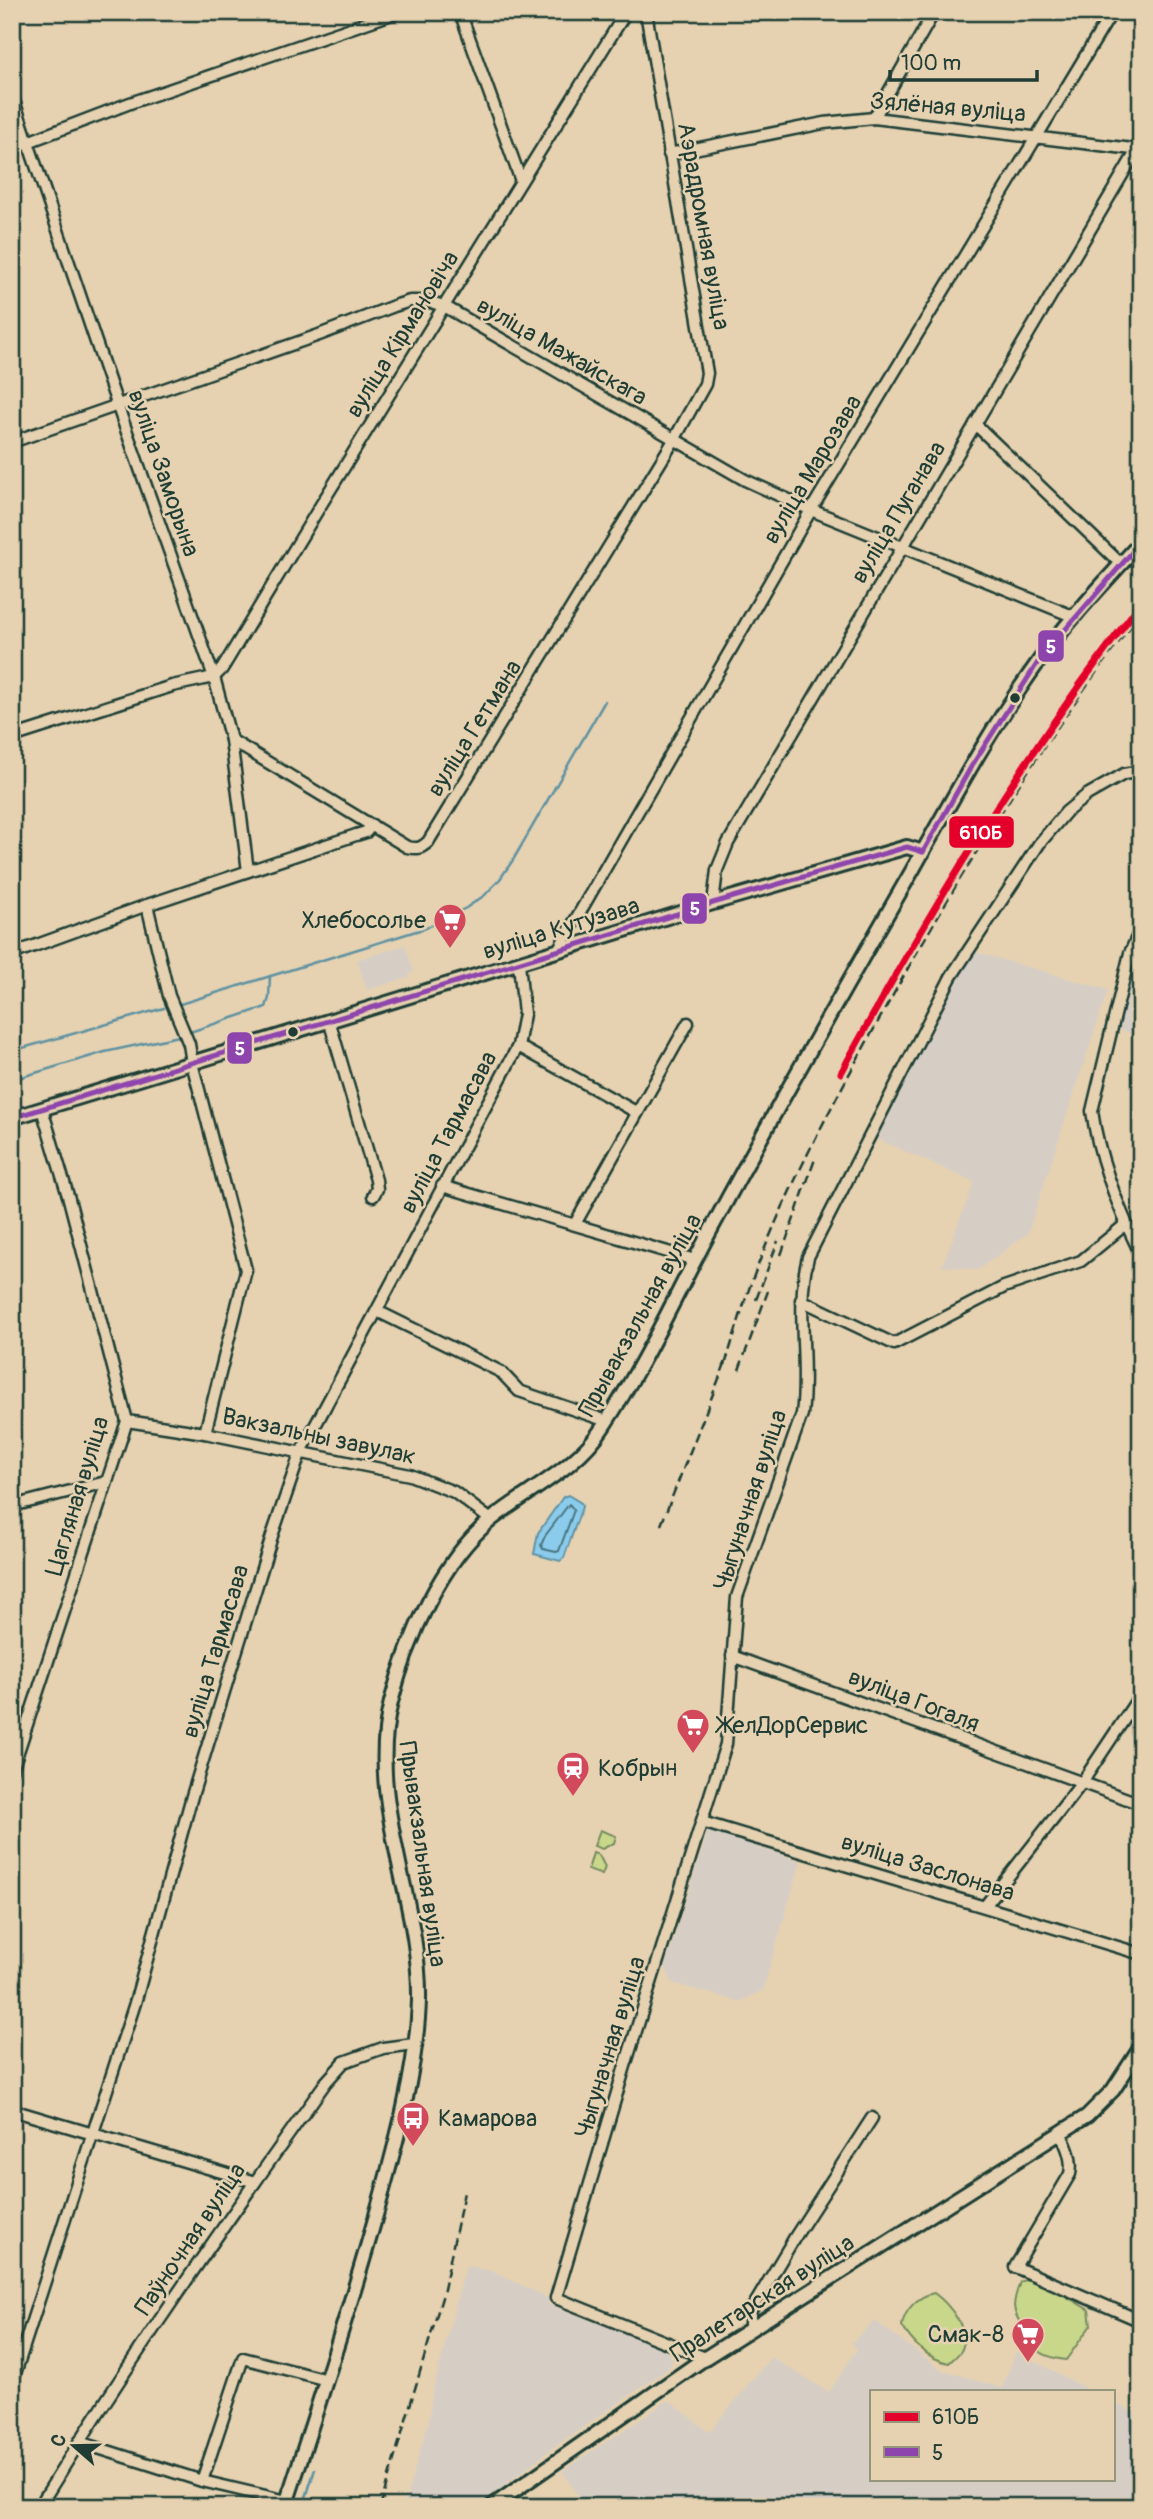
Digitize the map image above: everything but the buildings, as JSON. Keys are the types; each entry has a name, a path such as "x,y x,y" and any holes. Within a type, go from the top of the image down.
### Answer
{"main road":[{"name":"Прывакзальная вуліца","path":"286,2504 327,2380 386,2180 401,2118 414,2044 419,1992 384,1764 386,1725 404,1661 424,1615 463,1548 491,1520 569,1464 595,1440 654,1342 781,1101 971,767 1040,659 1141,542"},
{"name":"вуліца Кутузава","path":"12,1118 907,847 923,852"},
{"name":"Пралетарская вуліца","path":"491,2507 705,2358 1087,2116 1105,2101 1141,2047"}],"street":[{"path":"12,148 130,103 398,12"},
{"path":"460,12 521,181"},
{"name":"вуліца Кірмановіча","path":"214,677 229,660 319,508 626,12"},
{"name":"Аэрадромная вуліца","path":"646,12 707,373 705,384 674,440"},
{"path":"874,118 934,12"},
{"name":"вуліца Марозава","path":"557,951 811,510 1112,12"},
{"name":"вуліца Заморына","path":"12,95 118,407 214,677 231,740 248,871"},
{"name":"Зялёная вуліца","path":"669,155 824,123 874,118 1139,150"},
{"name":"вуліца Пуганава","path":"713,904 717,870 728,843 902,545 1139,150"},
{"name":"вуліца Мажайскага","path":"12,442 118,407 410,301 427,301 444,306 745,480 811,510 1075,617"},
{"path":"975,424 1121,564"},
{"name":"вуліца Гетмана","path":"231,740 407,847 417,849 428,842 674,440"},
{"path":"12,737 172,686 214,677"},
{"name":"Чыгуначная вуліца","path":"705,2358 556,2298 726,1744 737,1597 802,1414 804,1396 801,1300 808,1257 951,977 1039,845 1066,812 1087,795 1124,774 1141,771"},
{"path":"12,954 147,905 366,832 372,825"},
{"path":"147,905 169,996 189,1044 246,1270 205,1433"},
{"path":"1141,928 1136,955 1092,1111 1096,1137 1125,1224 1141,1255"},
{"name":"вуліца Тармасава","path":"12,2383 135,2003 192,1796 300,1454 518,1046 524,1014 519,963"},
{"path":"329,1020 376,1180 377,1189 373,1196"},
{"path":"575,1224 688,1023"},
{"path":"518,1046 636,1112"},
{"name":"Цагляная вуліца","path":"12,1770 127,1421 69,1199 42,1109"},
{"path":"442,1186 695,1260"},
{"path":"801,1300 894,1344 1004,1287 1081,1261 1125,1224"},
{"path":"377,1311 501,1372 519,1391 607,1421"},
{"name":"Вакзальны завулак","path":"127,1421 205,1433 410,1475 454,1492 491,1520"},
{"path":"12,1506 106,1482"},
{"name":"вуліца Гогаля","path":"732,1656 1141,1804"},
{"path":"985,1906 1081,1784 1141,1694"},
{"name":"вуліца Заслонава","path":"702,1822 1141,1954"},
{"name":"Паўночная вуліца","path":"39,2507 79,2442 326,2082 344,2062 383,2048 414,2044"},
{"path":"12,2110 255,2182"},
{"path":"750,2330 750,2312 872,2118"},
{"path":"1061,2134 1072,2164 1070,2174 1015,2267 1141,2321"},
{"path":"202,2481 243,2358 327,2380"},
{"path":"79,2442 286,2504"}],"shaded area":[{"path":"405,945 414,972 409,973 410,977 367,990 357,960"},
{"path":"969,950 1108,990 1028,1233 978,1270 942,1266 974,1182 868,1135"},
{"path":"1141,969 1141,1037 1118,1029 1131,978"},
{"path":"708,1831 801,1861 763,1990 740,2002 672,1983 665,1966"},
{"path":"466,2266 493,2271 550,2299 548,2304 669,2350 673,2356 672,2363 668,2369 553,2448 476,2507 403,2507 429,2421 432,2394"},
{"path":"875,2321 942,2370 1002,2388 1016,2351 1089,2390 870,2390 870,2480 1114,2480 1114,2402 1141,2416 1141,2507 573,2507 579,2497 562,2471 669,2400 709,2432 771,2357 829,2392 857,2349 851,2343"}],"green space":[{"path":"600,1830 616,1836 614,1843 602,1849 594,1846"},
{"path":"593,1853 599,1855 605,1867 602,1875 588,1870"},
{"path":"1027,2279 1047,2285 1089,2310 1091,2325 1066,2360 1040,2352 1028,2338 1017,2317 1015,2296 1020,2282"},
{"path":"934,2293 952,2311 964,2335 961,2351 949,2363 934,2358 921,2349 902,2326 913,2305"}],"water":[{"path":"568,1495 581,1503 582,1507 564,1558 560,1561 534,1554 538,1533 563,1497"}],"waterway":[{"path":"177,1005 426,928 485,895 513,860 605,701"},
{"path":"193,1031 266,1007 270,976"},
{"path":"12,1051 164,1008"},
{"path":"12,1080 105,1052 179,1036"},
{"path":"303,2507 315,2469"}],"railway":[{"path":"725,1365 750,1286 775,1225 807,1155 861,1053 925,938 1012,795 1075,702 1141,613"},
{"path":"781,1255 815,1159"},
{"path":"756,1300 778,1241"},
{"path":"739,1370 768,1291"},
{"path":"661,1525 728,1356"},
{"path":"380,2507 443,2294 464,2192"}],"transit line":[{"name":"5","path":"923,852 971,767 1040,659 1141,542"},
{"name":"610Б","path":"841,1073 909,951 981,832 1058,716 1141,603"},
{"name":"5","path":"12,1118 713,903 907,847 923,852"}],"place":[{"name":"Хлебосолье","path":"450,950"},
{"name":"ЖелДорСервис","path":"693,1755"},
{"name":"Кобрын","path":"573,1798"},
{"name":"Камарова","path":"413,2148"},
{"name":"Смак-8","path":"1028,2364"}]}
